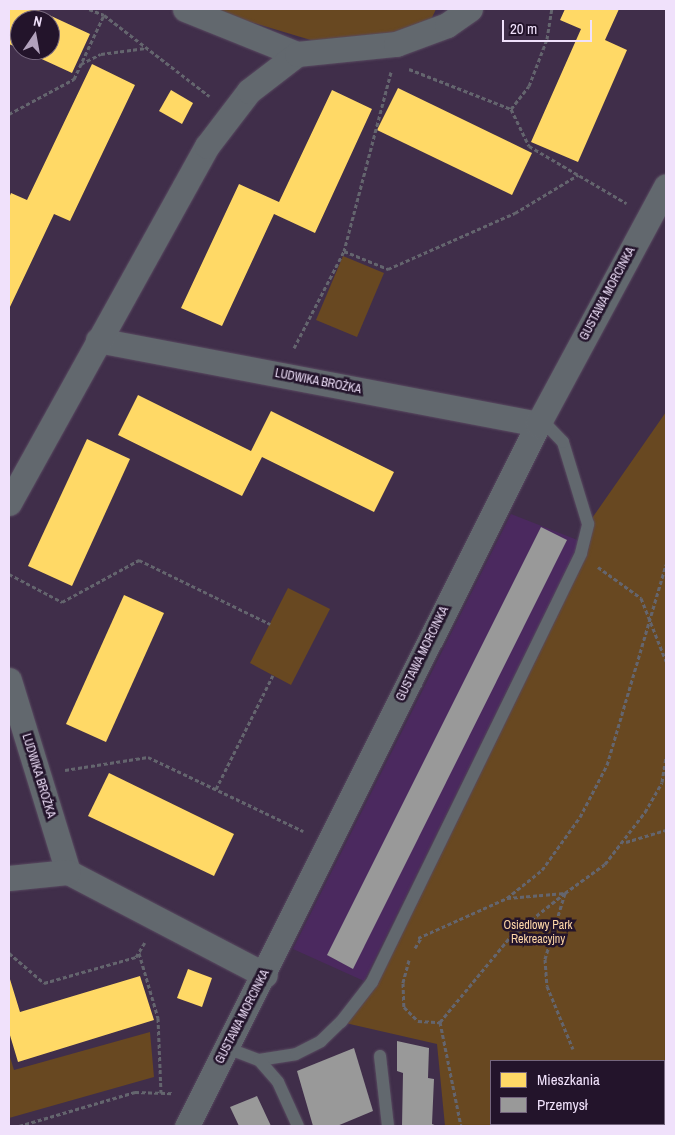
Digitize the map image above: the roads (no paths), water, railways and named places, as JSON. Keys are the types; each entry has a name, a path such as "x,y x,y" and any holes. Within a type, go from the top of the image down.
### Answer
{"street":[{"path":"185,9 297,54 395,52 447,25 470,9"},
{"path":"9,503 98,340 229,112 267,72 297,54"},
{"name":"GUSTAWA MORCINKA","path":"187,1126 265,975 539,421 666,186"},
{"name":"LUDWIKA BROŻKA","path":"98,340 279,375 539,421"},
{"name":"LUDWIKA BROŻKA","path":"9,680 68,872"},
{"path":"9,878 68,872 265,975"}],"lane":[{"path":"259,1060 296,1054 321,1041 372,982 579,558 588,524 563,442 539,421"},
{"path":"227,1048 259,1060 278,1082 298,1126"},
{"path":"380,1056 388,1126"}],"park label":[{"name":"Osiedlowy Park Rekreacyjny","path":"538,933"}]}
